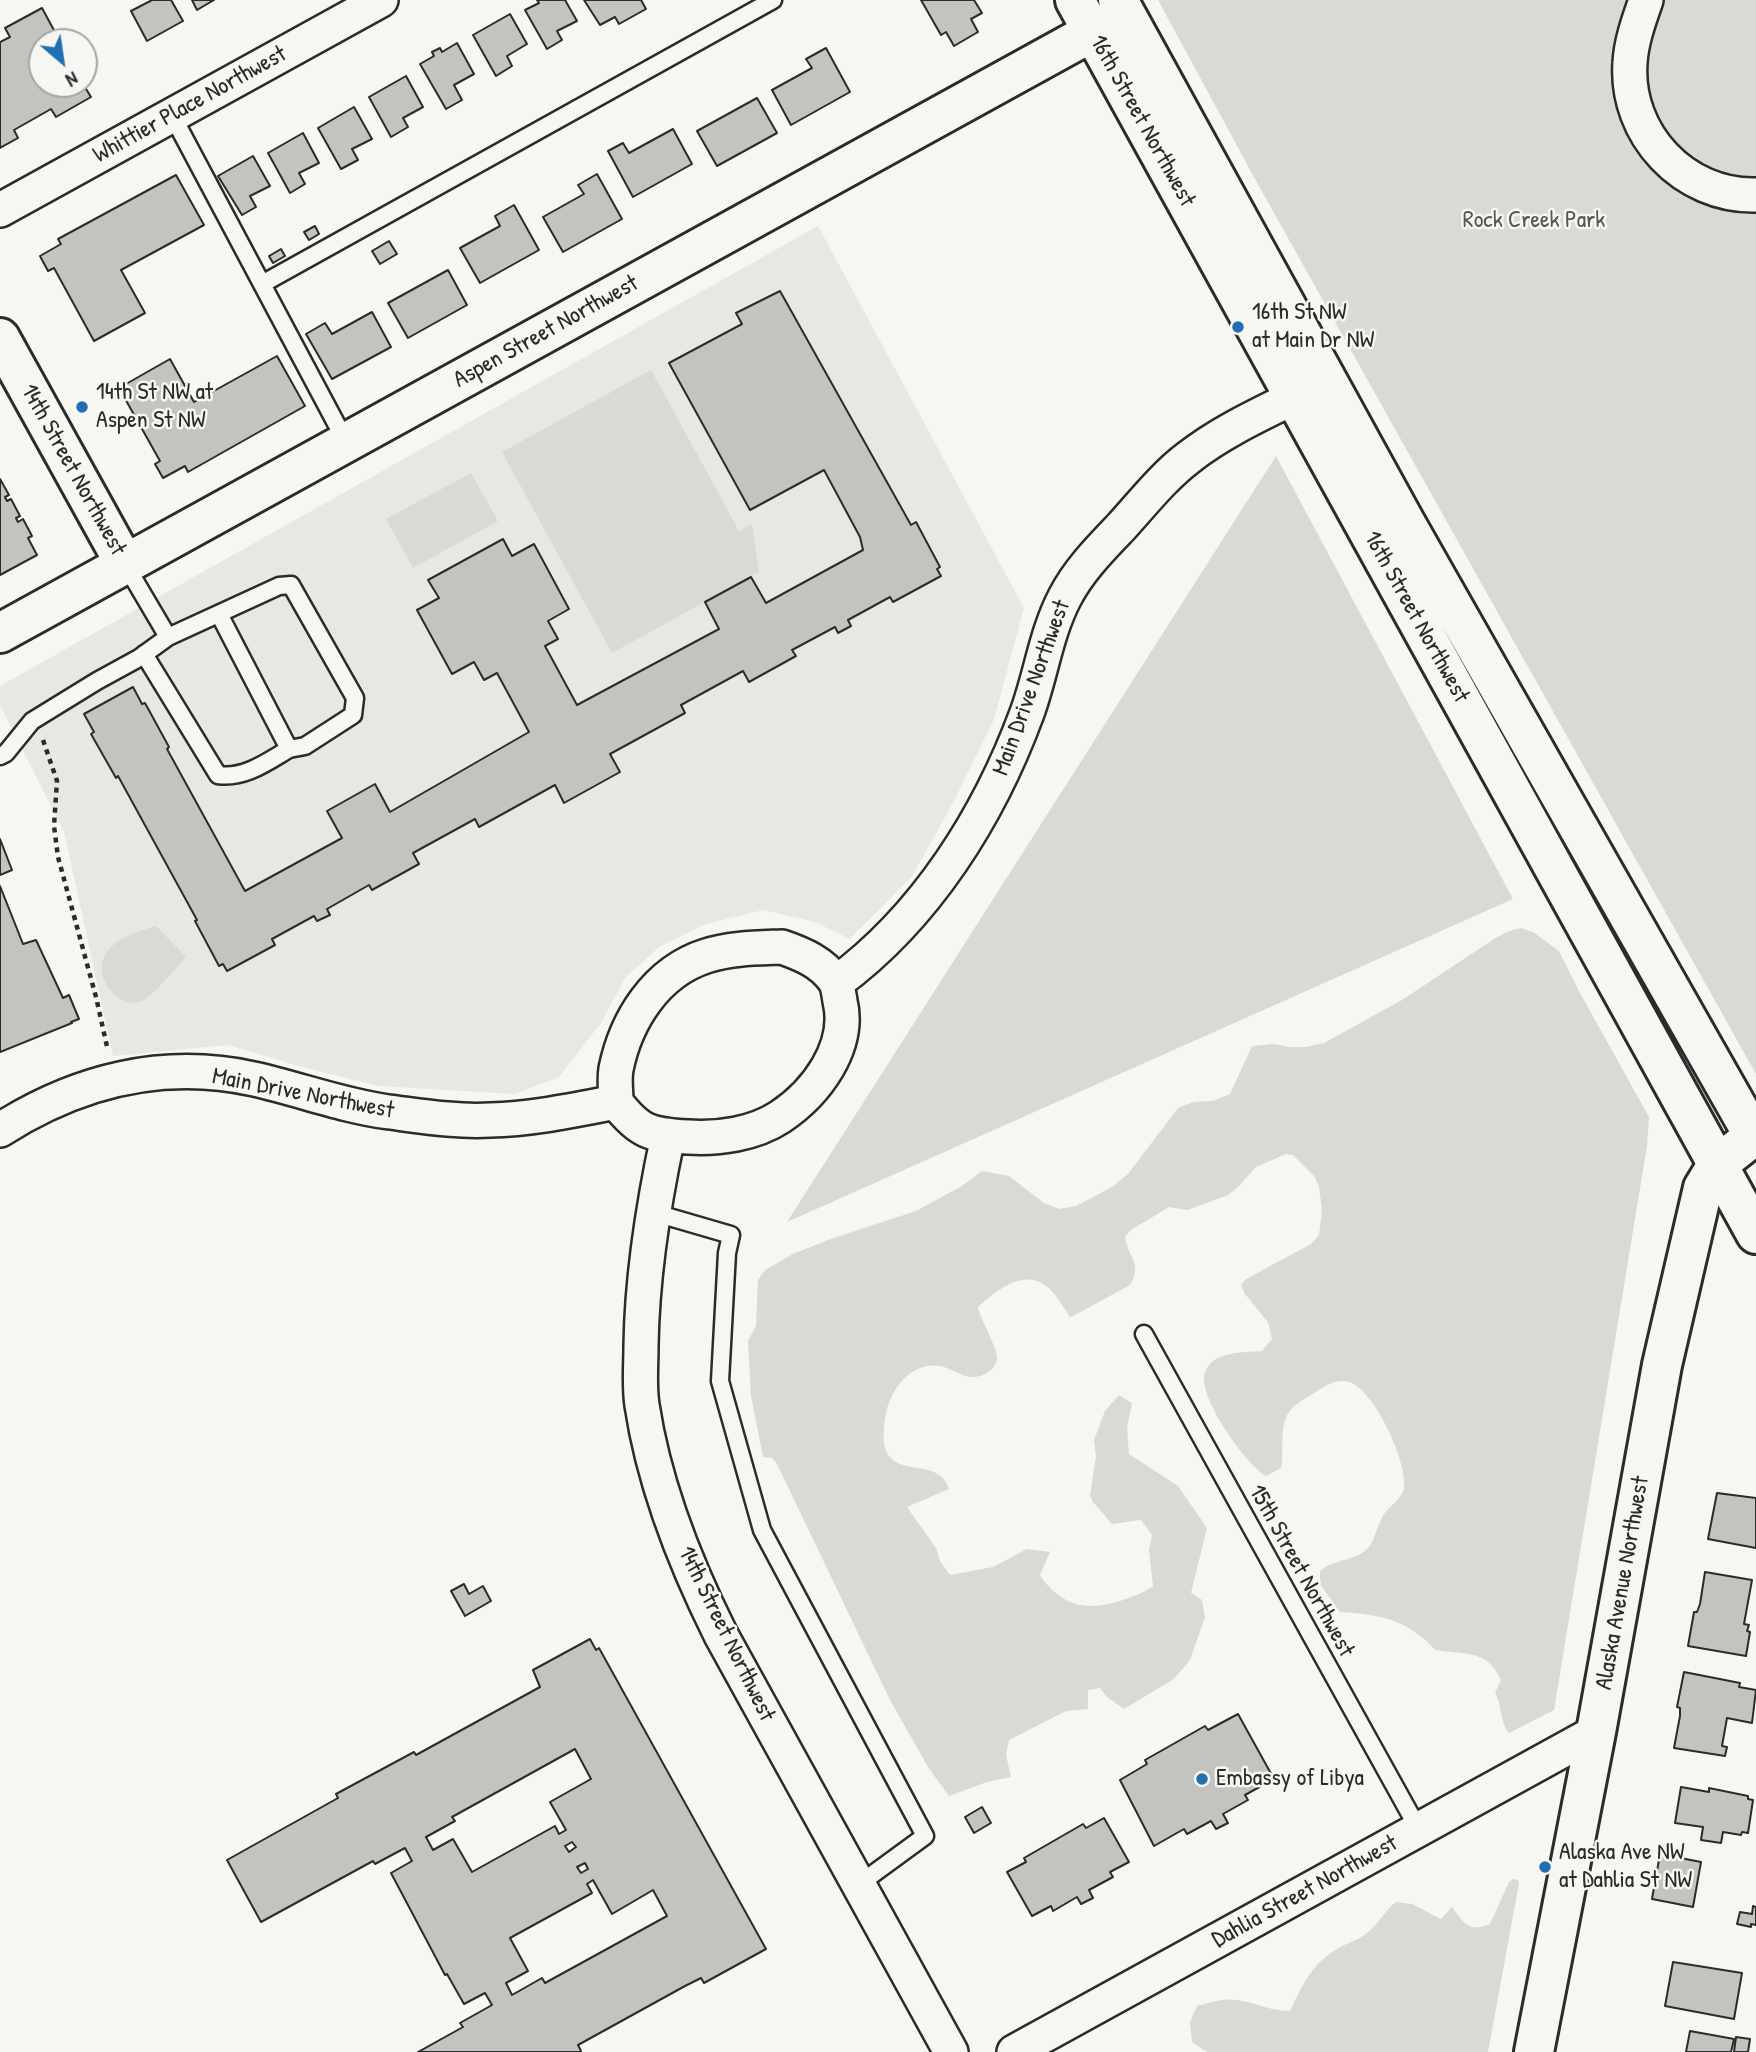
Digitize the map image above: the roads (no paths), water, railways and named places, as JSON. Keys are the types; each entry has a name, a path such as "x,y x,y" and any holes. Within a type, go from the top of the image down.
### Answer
{"main road":[{"name":"Aspen Street Northwest","path":"0,634 346,442 1084,16 1128,5"},
{"name":"16th Street Northwest","path":"1128,5 1312,389 1717,1165 1756,1234"},
{"name":"16th Street Northwest","path":"1084,16 1312,389 1405,522 1755,1138"},
{"name":"14th Street Northwest","path":"0,338 125,564"},
{"name":"Alaska Avenue Northwest","path":"1535,2052 1597,1732 1662,1365 1703,1188 1717,1165 1755,1138"}],"street":[{"name":"Whittier Place Northwest","path":"0,210 381,0"},
{"path":"1646,0 1632,48 1630,76 1634,103 1648,137 1669,163 1698,182 1726,192 1756,195"},
{"name":"Main Drive Northwest","path":"836,983 873,954 909,916 951,861 972,828 995,788 1019,734 1060,608 1079,574 1187,458 1218,438 1312,389"},
{"path":"782,947 812,960 836,983 843,1011 840,1044 827,1068 801,1101 778,1118 749,1131 724,1137 668,1136 639,1129 616,1102 616,1072 624,1042 637,1011 652,991 682,967 706,956 733,950 782,947"},
{"name":"Main Drive Northwest","path":"0,1130 61,1096 91,1085 169,1073 239,1076 385,1112 487,1121 550,1115 616,1102"},
{"name":"14th Street Northwest","path":"668,1136 652,1212 642,1297 641,1402 657,1475 690,1565 721,1635 951,2052"},
{"name":"Dahlia Street Northwest","path":"1014,2052 1597,1732"}],"lane":[{"path":"262,284 773,0"},
{"path":"172,116 346,442"},
{"path":"125,564 169,637"},
{"path":"0,756 6,753 32,721 169,637 279,586 291,585 355,698 353,715 305,746 289,749 264,764 232,777 218,775 144,654"},
{"path":"219,614 289,749"},
{"path":"652,1212 731,1235 727,1253 720,1381 762,1530 925,1836 858,1885"},
{"name":"15th Street Northwest","path":"1144,1334 1419,1830"}],"place":[{"name":"16th St NW at Main Dr NW","path":"1238,327"},
{"name":"14th St NW at Aspen St NW","path":"82,407"},
{"name":"Embassy of Libya","path":"1202,1779"},
{"name":"Alaska Ave NW at Dahlia St NW","path":"1545,1867"}],"park label":[{"name":"Rock Creek Park","path":"1534,221"}]}
